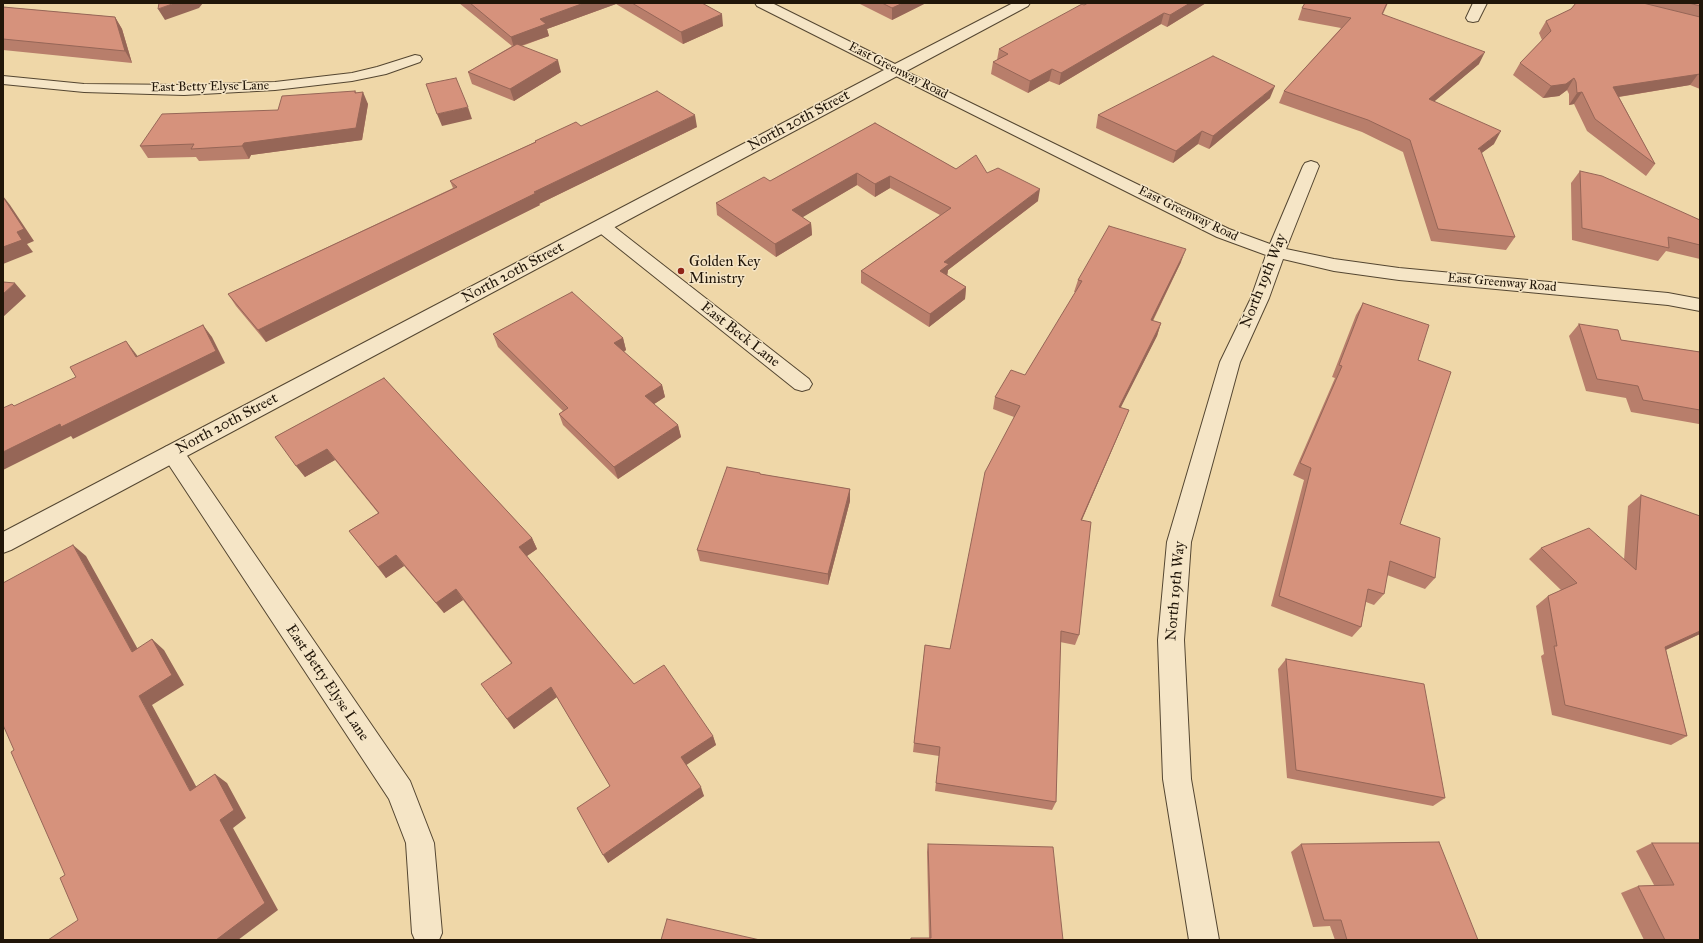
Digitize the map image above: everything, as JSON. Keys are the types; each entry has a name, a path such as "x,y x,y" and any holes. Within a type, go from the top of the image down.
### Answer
{"street":[{"name":"East Greenway Road","path":"762,3 1223,233 1276,252 1334,265 1392,273 1668,299 1700,305"},
{"name":"North 20th Street","path":"3,543 1024,3"},
{"path":"1473,18 1480,3"},
{"name":"East Betty Elyse Lane","path":"3,80 92,88 184,90 275,86 352,77 381,70 415,59"},
{"name":"North 19th Way","path":"1204,940 1177,779 1171,640 1179,542 1230,362 1260,298 1276,252 1311,166"},
{"name":"East Beck Lane","path":"602,226 802,384"},
{"name":"East Betty Elyse Lane","path":"174,452 400,791 420,843 427,933"}],"building":[{"path":"159,3 175,3 158,9"},
{"path":"470,3 584,3 540,19 546,24 511,37"},
{"path":"632,3 702,3 722,14 681,32"},
{"path":"882,3 903,3 892,8"},
{"path":"1088,3 1190,3 1170,15 1164,13 1061,73 1052,69 1030,81 993,62 1008,54 999,49 1082,4 1084,5"},
{"path":"1305,3 1387,3 1382,14 1485,52 1429,99 1501,131 1478,149 1480,149 1515,237 1438,229 1410,140 1368,120 1284,91 1351,18 1302,8"},
{"path":"1576,3 1643,3 1700,17 1700,74 1613,87 1655,164 1595,119 1582,92 1577,93 1574,78 1566,84 1551,86 1520,63 1551,31 1546,21 1571,9"},
{"path":"1689,3 1700,3 1700,6"},
{"path":"3,7 115,17 125,51 3,39"},
{"path":"517,44 558,60 510,89 468,72"},
{"path":"1213,56 1275,86 1213,136 1202,131 1176,151 1098,115"},
{"path":"456,78 468,107 437,114 426,84"},
{"path":"355,91 355,93 363,92 356,128 244,143 242,146 191,149 194,144 140,146 162,114 278,110 282,96"},
{"path":"657,91 695,115 534,192 536,193 258,330 228,294 457,187 450,181 576,122 581,126"},
{"path":"875,123 956,169 976,155 987,173 998,168 1040,189 944,262 949,264 940,271 966,287 930,314 861,271 951,208 890,176 875,184 857,173 792,210 811,223 775,244 716,203 764,177 770,181"},
{"path":"1580,171 1602,176 1700,220 1700,245 1668,237 1669,248 1582,228"},
{"path":"3,197 24,229 17,232 22,240 3,247"},
{"path":"1109,226 1186,249 1151,320 1161,323 1119,407 1129,410 1081,520 1091,522 1079,635 1061,631 1056,802 936,783 940,747 914,743 925,645 950,649 985,472 1020,406 995,397 1011,370 1025,375 1082,281 1078,280"},
{"path":"3,282 15,283 3,294"},
{"path":"572,292 623,338 614,343 662,385 645,396 678,425 614,467 559,414 568,408 493,334"},
{"path":"1363,303 1429,325 1418,360 1451,372 1400,524 1440,538 1435,578 1390,561 1384,594 1368,589 1361,627 1279,596 1311,468 1300,463 1342,366 1339,365"},
{"path":"1579,324 1618,330 1621,340 1700,352 1700,410 1643,400 1638,386 1597,379"},
{"path":"203,325 216,351 61,427 60,424 3,452 3,408 12,404 14,406 76,377 70,367 126,341 136,357"},
{"path":"384,378 532,538 519,547 634,684 664,665 713,736 681,757 701,787 603,855 577,808 610,786 551,687 507,719 481,684 512,663 456,589 436,603 396,555 378,567 349,531 379,513 327,449 296,466 275,437"},
{"path":"727,467 850,489 828,574 697,550"},
{"path":"1641,495 1700,516 1700,631 1665,647 1687,736 1565,705 1554,646 1557,646 1548,596 1577,583 1541,548 1589,528 1636,570"},
{"path":"73,545 132,652 152,639 172,675 139,696 190,791 215,774 234,810 220,820 265,903 216,940 48,940 78,920 60,878 65,875 11,752 14,750 3,725 3,583"},
{"path":"1286,659 1424,684 1445,798 1296,770"},
{"path":"1439,842 1478,940 1347,940 1341,920 1324,920 1301,844"},
{"path":"1652,843 1700,843 1700,940 1665,940 1638,886 1674,885"},
{"path":"928,844 1053,847 1063,940 911,940 911,938 931,938"},
{"path":"667,919 760,940 661,940"}],"place":[{"name":"Golden Key Ministry","path":"681,271"}]}
